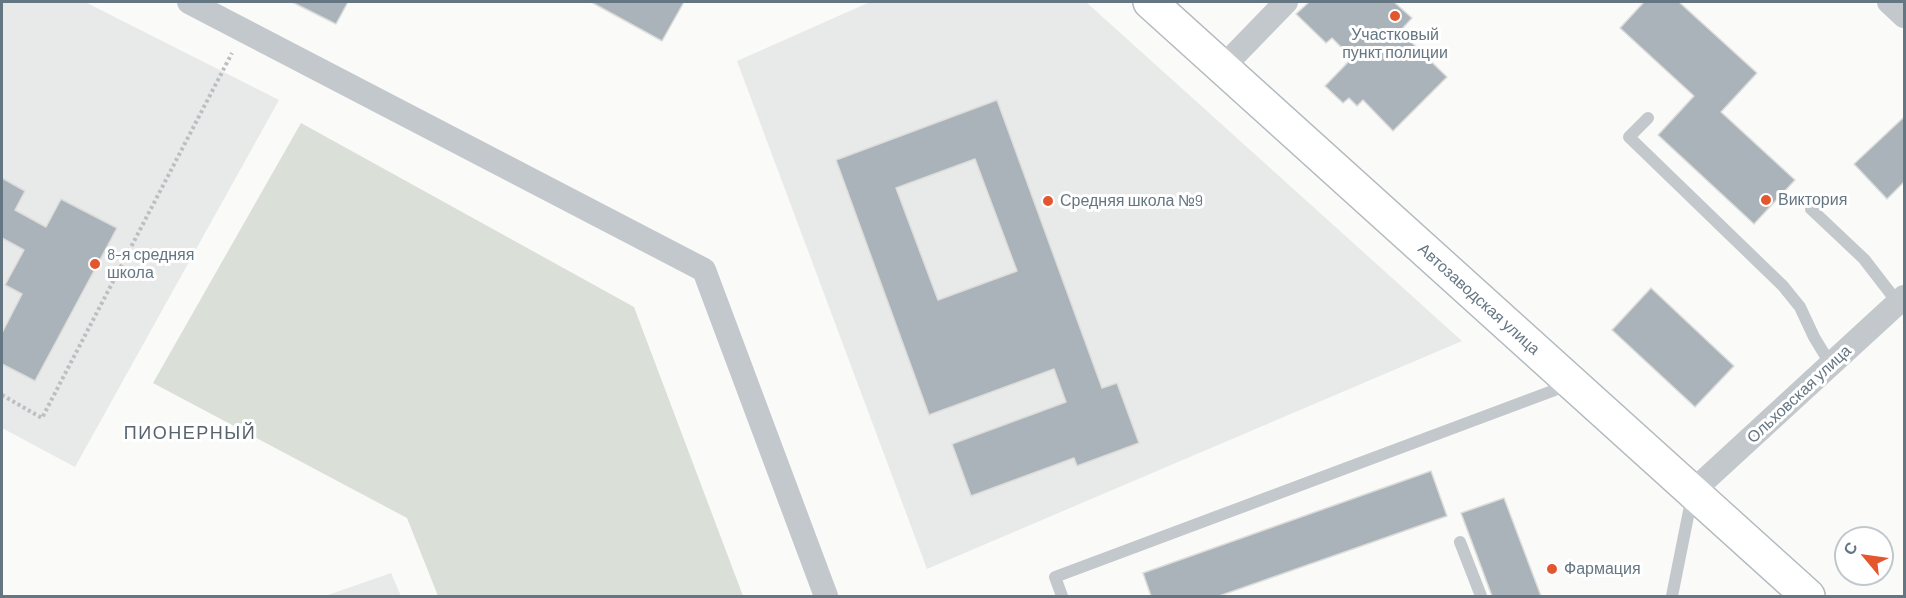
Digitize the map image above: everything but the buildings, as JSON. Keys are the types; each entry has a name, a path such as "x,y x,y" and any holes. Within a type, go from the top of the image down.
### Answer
{"street":[{"path":"189,2 704,270 826,597"},
{"name":"Автозаводская улица","path":"1150,2 1808,597"},
{"path":"1222,68 1286,2"},
{"path":"1889,2 1905,16"},
{"name":"Ольховская улица","path":"1693,491 1901,300"}],"lane":[{"path":"1648,118 1629,137 1783,286 1800,307 1831,365"},
{"path":"1811,209 1864,259 1901,300"},
{"path":"1062,597 1055,577 1573,384"},
{"path":"1671,597 1693,491"},
{"path":"1460,542 1481,597"}],"path":[{"path":"2,395 42,418 244,30"}],"shaded area":[{"name":"8-я средняя школа","path":"2,2 85,2 279,100 75,467 2,428"},
{"name":"Средняя школа №9","path":"870,2 1086,2 1462,341 927,569 737,61"},
{"path":"301,123 634,307 743,596 438,596 407,518 153,383"},
{"path":"391,573 401,596 325,596"}],"place":[{"name":"Участковый пункт полиции","path":"1395,16"},
{"name":"Виктория","path":"1766,200"},
{"name":"Средняя школа №9","path":"1048,201"},
{"name":"8-я средняя школа","path":"95,264"},
{"name":"Фармация","path":"1552,569"}],"district":[{"name":"ПИОНЕРНЫЙ","path":"190,433"}]}
